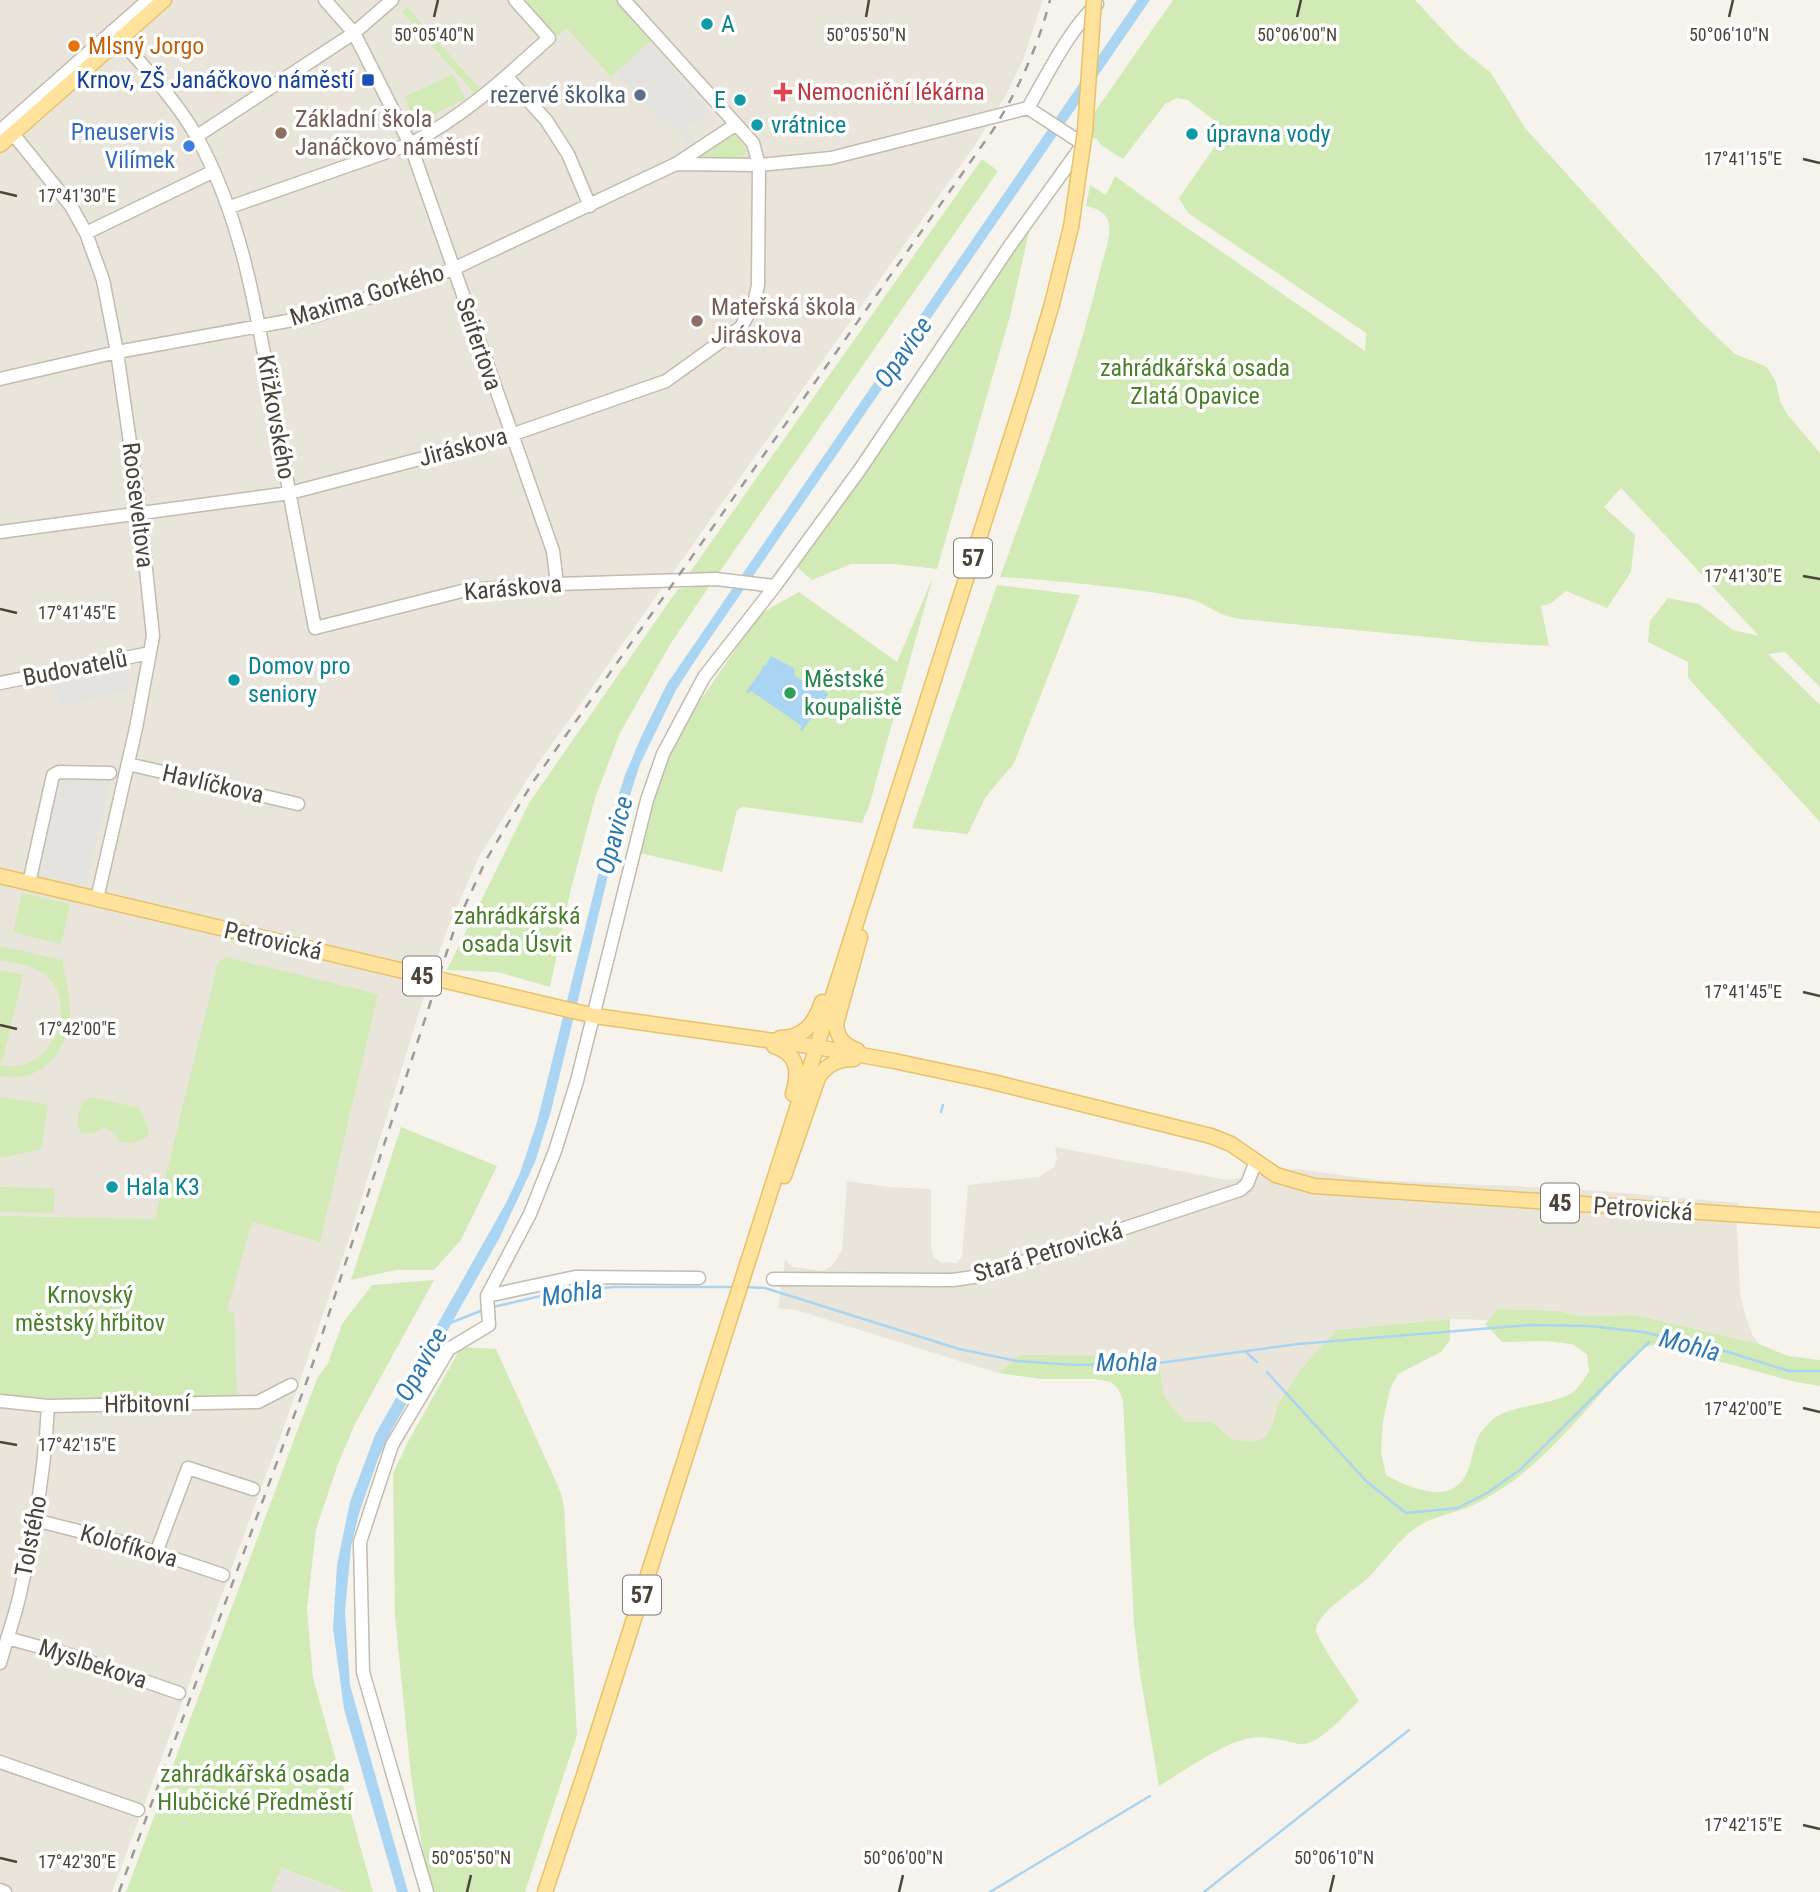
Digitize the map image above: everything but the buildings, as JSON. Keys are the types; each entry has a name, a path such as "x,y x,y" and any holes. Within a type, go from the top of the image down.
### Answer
{"main road":[{"name":"57","path":"545,1892 817,1048 1052,304 1071,227 1085,131 1094,0"},
{"path":"3,135 157,1"},
{"name":"Petrovická","path":"0,876 592,1016"},
{"path":"739,1037 788,1038 811,1026 868,887"},
{"path":"868,887 856,955 836,1029 840,1038 850,1047 894,1061"},
{"name":"45","path":"592,1016 817,1048 1006,1085 1211,1136 1231,1144 1256,1161"},
{"path":"739,1037 784,1050 793,1059 798,1070 774,1155 759,1227"},
{"path":"759,1227 790,1163 821,1073 831,1064 844,1059 894,1061"},
{"name":"Petrovická","path":"1256,1161 1276,1175 1300,1183 1341,1188 1820,1220"}],"street":[{"name":"Seifertova","path":"325,0 354,33 410,144 553,551 557,584"},
{"path":"116,35 166,93 197,136 354,33 392,0"},
{"path":"230,207 410,144 467,110 549,38 515,0"},
{"path":"624,0 753,143 759,165"},
{"path":"428,1892 363,1672 360,1542 392,1445 449,1349 489,1325 487,1300 530,1214 555,1151 647,800 663,754 704,677 770,585 861,468 1009,247 1083,144 1028,108 1081,23 1101,0"},
{"path":"506,77 546,120 568,155 590,205"},
{"name":"Maxima Gorkého","path":"676,164 759,165 831,158 1028,108"},
{"name":"Maxima Gorkého","path":"0,379 117,352 315,316 453,269 676,164 735,125"},
{"name":"Rooseveltova","path":"3,135 36,160 71,205 86,233 103,280 117,352 140,512 153,636 128,764 97,899"},
{"name":"Křižkovského","path":"197,136 230,207 245,256 315,628"},
{"name":"Jiráskova","path":"0,532 289,493 511,435 666,381 741,327 754,304 758,285 759,165"},
{"path":"86,233 214,171"},
{"name":"Karáskova","path":"315,628 466,590 716,579 770,585"},
{"name":"Budovatelů","path":"0,683 150,653"},
{"name":"Havlíčkova","path":"128,764 298,804"},
{"path":"29,883 53,775 58,772 110,773"},
{"name":"Stará Petrovická","path":"774,1279 953,1280 980,1276 1240,1191 1247,1184 1256,1161"},
{"path":"487,1300 575,1277 699,1278"},
{"name":"Hřbitovní","path":"0,1401 48,1406 258,1402 290,1385"},
{"name":"Tolstého","path":"0,1662 21,1590 45,1465 48,1406"},
{"path":"156,1553 188,1468 253,1489"},
{"name":"Kolofíkova","path":"34,1520 137,1546 223,1575"},
{"name":"Myslbekova","path":"7,1638 73,1656 179,1692"},
{"path":"0,1762 138,1810"}],"shaded area":[{"path":"0,0 1043,0 1023,60 1006,95 975,145 528,778 479,857 430,977 348,1242 285,1424 112,1892 0,1892"},
{"path":"649,43 709,112 693,126 687,123 686,129 697,140 687,146 685,139 664,117 659,121 616,73"},
{"path":"127,661 130,691 59,706 52,675"},
{"path":"56,780 110,780 86,886 34,874"},
{"path":"1055,1147 1227,1180 1298,1169 1376,1180 1575,1189 1739,1203 1737,1226 1740,1293 1746,1318 1759,1344 1635,1315 1580,1316 1558,1311 1497,1309 1488,1320 1450,1319 1336,1330 1300,1370 1278,1404 1266,1436 1254,1442 1232,1439 1212,1422 1186,1422 1170,1408 1161,1388 1159,1363 1021,1355 998,1373 796,1310 778,1308 785,1260 793,1267 822,1271 832,1266 842,1250 847,1181 931,1189 931,1247 934,1257 940,1262 957,1263 962,1256 968,1185 1039,1177 1054,1167 1057,1159"},
{"path":"280,1868 346,1892 272,1892"}],"green space":[{"path":"521,0 618,0 653,39 611,77 567,28 555,38"},
{"name":"zahrádkářská osada Zlatá Opavice","path":"1173,0 1415,0 1459,47 1491,73 1525,128 1701,322 1735,354 1767,367 1776,382 1780,401 1787,414 1820,453 1820,687 1785,652 1768,654 1820,705 1820,822 1688,678 1688,662 1648,642 1650,621 1668,598 1699,604 1733,630 1759,636 1621,488 1604,507 1635,535 1631,572 1607,608 1566,591 1550,604 1541,606 1549,646 1240,619 1185,598 1092,585 1000,577 1068,384 1108,244 1108,220 1099,210 1086,206 1090,185 1106,195 1115,176 1365,351 1366,333 1188,213 1179,198 1220,139 1221,129 1188,100 1177,98 1165,104 1123,159 1101,145 1097,139 1080,133"},
{"path":"407,7 479,88 474,93 402,12"},
{"path":"453,74 465,99 416,123 404,97"},
{"path":"735,135 747,149 742,159 695,159 728,136"},
{"path":"982,159 998,171 718,574 688,575"},
{"path":"1031,223 1010,316 937,569 894,564 851,564 812,580 795,565"},
{"name":"Městské koupaliště","path":"933,577 862,823 743,807 737,810 722,872 640,853 656,782 688,718 760,614 799,592 897,662"},
{"name":"zahrádkářská osada Úsvit","path":"710,585 671,643 620,733 595,798 570,893 550,987 498,972 447,970 529,803 678,589"},
{"path":"997,585 1080,595 1014,763 985,798 968,834 912,828"},
{"path":"22,893 70,904 61,944 13,932"},
{"path":"0,946 62,960 70,1010 65,1038 51,1061 29,1075 0,1076 0,1065 18,1066 34,1060 46,1050 60,1021 61,1004 57,989 47,976 31,967 0,960"},
{"name":"Krnovský městský hřbitov","path":"225,957 378,994 320,1242 252,1222 227,1311 234,1312 237,1396 34,1399 0,1395 0,1216 155,1219 218,963"},
{"path":"0,970 23,975 2,1063 0,1062"},
{"path":"0,1096 48,1105 41,1149 0,1158"},
{"path":"92,1097 139,1108 149,1129 147,1138 132,1143 119,1142 115,1133 103,1127 95,1133 83,1134 78,1127 82,1102"},
{"path":"401,1127 497,1166 461,1240 434,1270 396,1270 351,1280"},
{"path":"0,1187 55,1188 54,1213 0,1212"},
{"name":"zahrádkářská osada Hlubčické Předměstí","path":"434,1280 355,1424 338,1464 316,1529 307,1609 313,1678 373,1892 346,1892 281,1868 272,1892 126,1892 317,1379 328,1363 342,1324 372,1285"},
{"path":"1497,1309 1558,1311 1580,1316 1635,1315 1759,1344 1788,1356 1820,1360 1820,1386 1655,1344 1643,1348 1565,1434 1531,1466 1482,1500 1430,1520 1410,1532 1369,1577 1323,1615 1318,1622 1317,1634 1359,1701 1331,1728 1306,1744 1262,1737 1239,1741 1215,1752 1159,1786 1134,1624 1123,1400 1111,1382 1094,1379 1042,1379 998,1373 1021,1355 1157,1356 1166,1398 1186,1422 1212,1422 1232,1439 1254,1442 1266,1436 1278,1404 1300,1370 1336,1330 1450,1319 1450,1340 1441,1352 1398,1374 1390,1389 1383,1421 1381,1452 1386,1475 1418,1489 1445,1491 1452,1489 1463,1479 1470,1466 1478,1437 1491,1421 1507,1412 1572,1393 1589,1372 1587,1354 1572,1344 1546,1341 1502,1342 1485,1324"},
{"path":"461,1347 496,1349 561,1493 564,1507 577,1735 525,1892 432,1892 411,1776 395,1616 393,1473"}],"water":[{"name":"Opavice","path":"1137,0 1150,0 702,650 676,690 640,764 620,826 551,1111 535,1162 500,1237 391,1431 359,1513 351,1547 345,1611 350,1685 408,1892 397,1892 344,1709 333,1628 337,1565 350,1502 375,1435 506,1203 520,1173 537,1122 625,775 667,684"},
{"name":"Městské koupaliště","path":"771,656 794,668 795,676 803,681 808,678 828,694 821,704 822,708 814,706 812,710 816,712 802,731 802,726 751,691 748,694 746,692 763,668 761,666 765,666"}],"waterway":[{"path":"941,1112 943,1105"},
{"name":"Mohla","path":"493,1307 563,1291 615,1287 733,1287"},
{"name":"Mohla","path":"746,1287 765,1288 959,1349 1017,1361 1075,1365 1159,1363 1298,1344 1530,1325 1589,1326 1643,1332 1728,1352 1789,1371 1820,1371"},
{"name":"Mohla","path":"450,1323 483,1310"},
{"path":"1267,1372 1366,1481 1406,1513 1458,1508 1487,1493 1520,1470 1649,1342"},
{"path":"1247,1353 1257,1362"},
{"path":"1204,1892 1409,1730"},
{"path":"990,1892 1150,1796"}],"railway":[{"path":"119,1892 309,1375 455,927 486,860 533,782 993,130 1027,67 1050,0"}],"place":[{"name":"A","path":"707,24"},
{"name":"Mlsný Jorgo","path":"74,46"},
{"name":"Krnov, ZŠ Janáčkovo náměstí","path":"368,80"},
{"name":"Nemocniční lékárna","path":"783,92"},
{"name":"rezervé školka","path":"640,95"},
{"name":"E","path":"740,100"},
{"name":"vrátnice","path":"757,125"},
{"name":"Základní škola Janáčkovo náměstí","path":"281,133"},
{"name":"úpravna vody","path":"1192,134"},
{"name":"Pneuservis Vilímek","path":"189,146"},
{"name":"Mateřská škola Jiráskova","path":"697,321"},
{"name":"Domov pro seniory","path":"234,680"},
{"name":"Městské koupaliště","path":"790,693"},
{"name":"Hala K3","path":"112,1187"}]}
